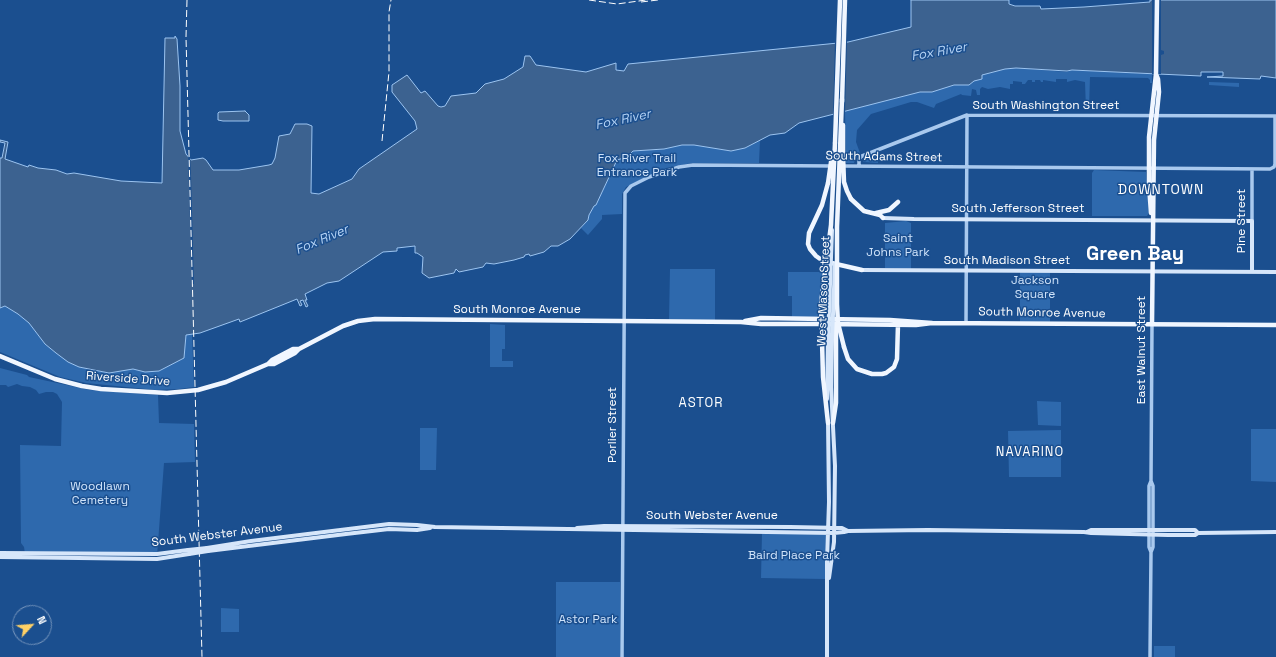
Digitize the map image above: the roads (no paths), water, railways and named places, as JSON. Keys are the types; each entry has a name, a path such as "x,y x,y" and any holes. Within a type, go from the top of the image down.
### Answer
{"main road":[{"name":"West Mason Street","path":"830,339 831,225 840,0"},
{"name":"West Mason Street","path":"828,582 832,564 834,530 835,452 827,388 837,227 845,10 847,0"},
{"name":"East Walnut Street","path":"1152,324 1153,220 1149,191 1152,168 1150,134 1154,116 1156,74 1157,0"},
{"path":"842,99 844,178 847,192 851,199 860,208 869,213 880,215 883,218"},
{"path":"835,144 824,198 810,230 808,239 810,249 819,259 823,261 862,270"},
{"path":"869,213 886,211 898,202"},
{"name":"South Jefferson Street","path":"883,218 1252,221"},
{"name":"Pine Street","path":"1252,221 1252,272"},
{"path":"831,225 821,301 823,382 831,423"},
{"path":"837,227 837,317 844,347 853,366 861,371 872,374 882,374 893,368 897,359 898,322"},
{"name":"South Madison Street","path":"862,270 1276,272"},
{"name":"South Monroe Avenue","path":"189,391 226,382 268,364 274,364 343,326 358,321 375,319 741,322 761,318 822,322 898,322 916,325 932,323 1276,325"},
{"path":"831,423 836,403 836,322"},
{"name":"South Monroe Avenue","path":"836,322 848,324 898,322"},
{"path":"836,355 839,336 844,327 848,324"},
{"name":"Riverside Drive","path":"0,356 55,379 82,386 155,393 189,391"},
{"name":"West Mason Street","path":"828,582 831,423"},
{"name":"South Webster Avenue","path":"0,553 157,554 208,550 388,529 418,530 434,527 576,528 585,530 623,528 834,530 843,528 848,531 1087,532 1091,530 1195,534 1198,532 1276,532"},
{"name":"South Webster Avenue","path":"0,558 157,559 188,552"},
{"path":"827,657 828,582"}],"street":[{"name":"South Washington Street","path":"859,166 859,159 862,156 967,115 1276,116"},
{"path":"966,323 967,115"},
{"name":"South Adams Street","path":"625,193 631,186 649,177 672,168 685,166 1270,169 1274,167 1276,116"},
{"name":"Pine Street","path":"1252,169 1252,221"},
{"name":"Porlier Street","path":"622,657 625,193"},
{"name":"East Walnut Street","path":"1150,657 1151,552 1153,547 1151,532 1153,486 1151,481 1152,324"}],"water":[{"name":"Fox River","path":"911,0 1009,0 1009,4 1015,6 1040,6 1041,9 1150,2 1150,0 1276,0 1276,78 1261,76 1260,79 1207,77 1223,76 1223,72 1201,72 1201,76 1016,68 1005,69 982,75 982,79 974,81 969,85 954,85 932,92 920,92 799,123 785,133 770,135 745,148 731,151 694,145 682,145 664,149 633,151 627,157 617,160 596,205 589,215 588,220 570,239 558,246 551,246 544,252 530,256 529,254 525,255 524,257 514,260 494,264 486,263 483,267 459,272 456,269 454,273 429,278 422,273 423,257 415,253 415,246 397,248 397,251 383,252 339,281 327,283 305,294 307,300 305,300 308,306 306,307 303,300 300,301 302,305 300,306 297,299 240,322 239,319 200,333 186,335 184,358 159,371 145,372 133,369 109,373 79,367 68,362 45,344 29,323 18,314 5,306 0,308 0,158 2,158 5,143 0,142 0,140 8,142 5,159 28,167 29,165 38,168 56,170 67,174 74,173 121,181 162,183 165,38 175,38 175,36 177,39 180,86 180,131 186,154 191,160 203,158 213,170 239,170 269,165 272,164 275,158 279,136 290,134 295,124 307,124 312,126 311,193 319,194 352,179 359,169 417,129 415,121 392,92 392,85 407,75 421,93 425,91 438,106 441,107 445,106 451,96 476,93 485,84 504,79 523,67 525,56 530,56 536,65 586,72 616,63 616,70 624,71 628,64 848,42 911,27"},
{"path":"245,111 249,115 249,121 218,120 219,112"}],"railway":[{"path":"187,0 186,37 202,657"},
{"path":"382,141 389,72 389,12 391,0"},
{"path":"589,0 617,4 646,0"},
{"path":"641,2 658,0"}],"district":[{"name":"DOWNTOWN","path":"1161,190"},
{"name":"Green Bay","path":"1135,255"},
{"name":"ASTOR","path":"701,403"},
{"name":"NAVARINO","path":"1030,452"}],"park label":[{"name":"Fox River Trail Entrance Park","path":"637,166"},
{"name":"Saint Johns Park","path":"898,246"},
{"name":"Jackson Square","path":"1035,288"},
{"name":"Woodlawn Cemetery","path":"100,494"},
{"name":"Baird Place Park","path":"794,556"},
{"name":"Astor Park","path":"588,620"}]}
